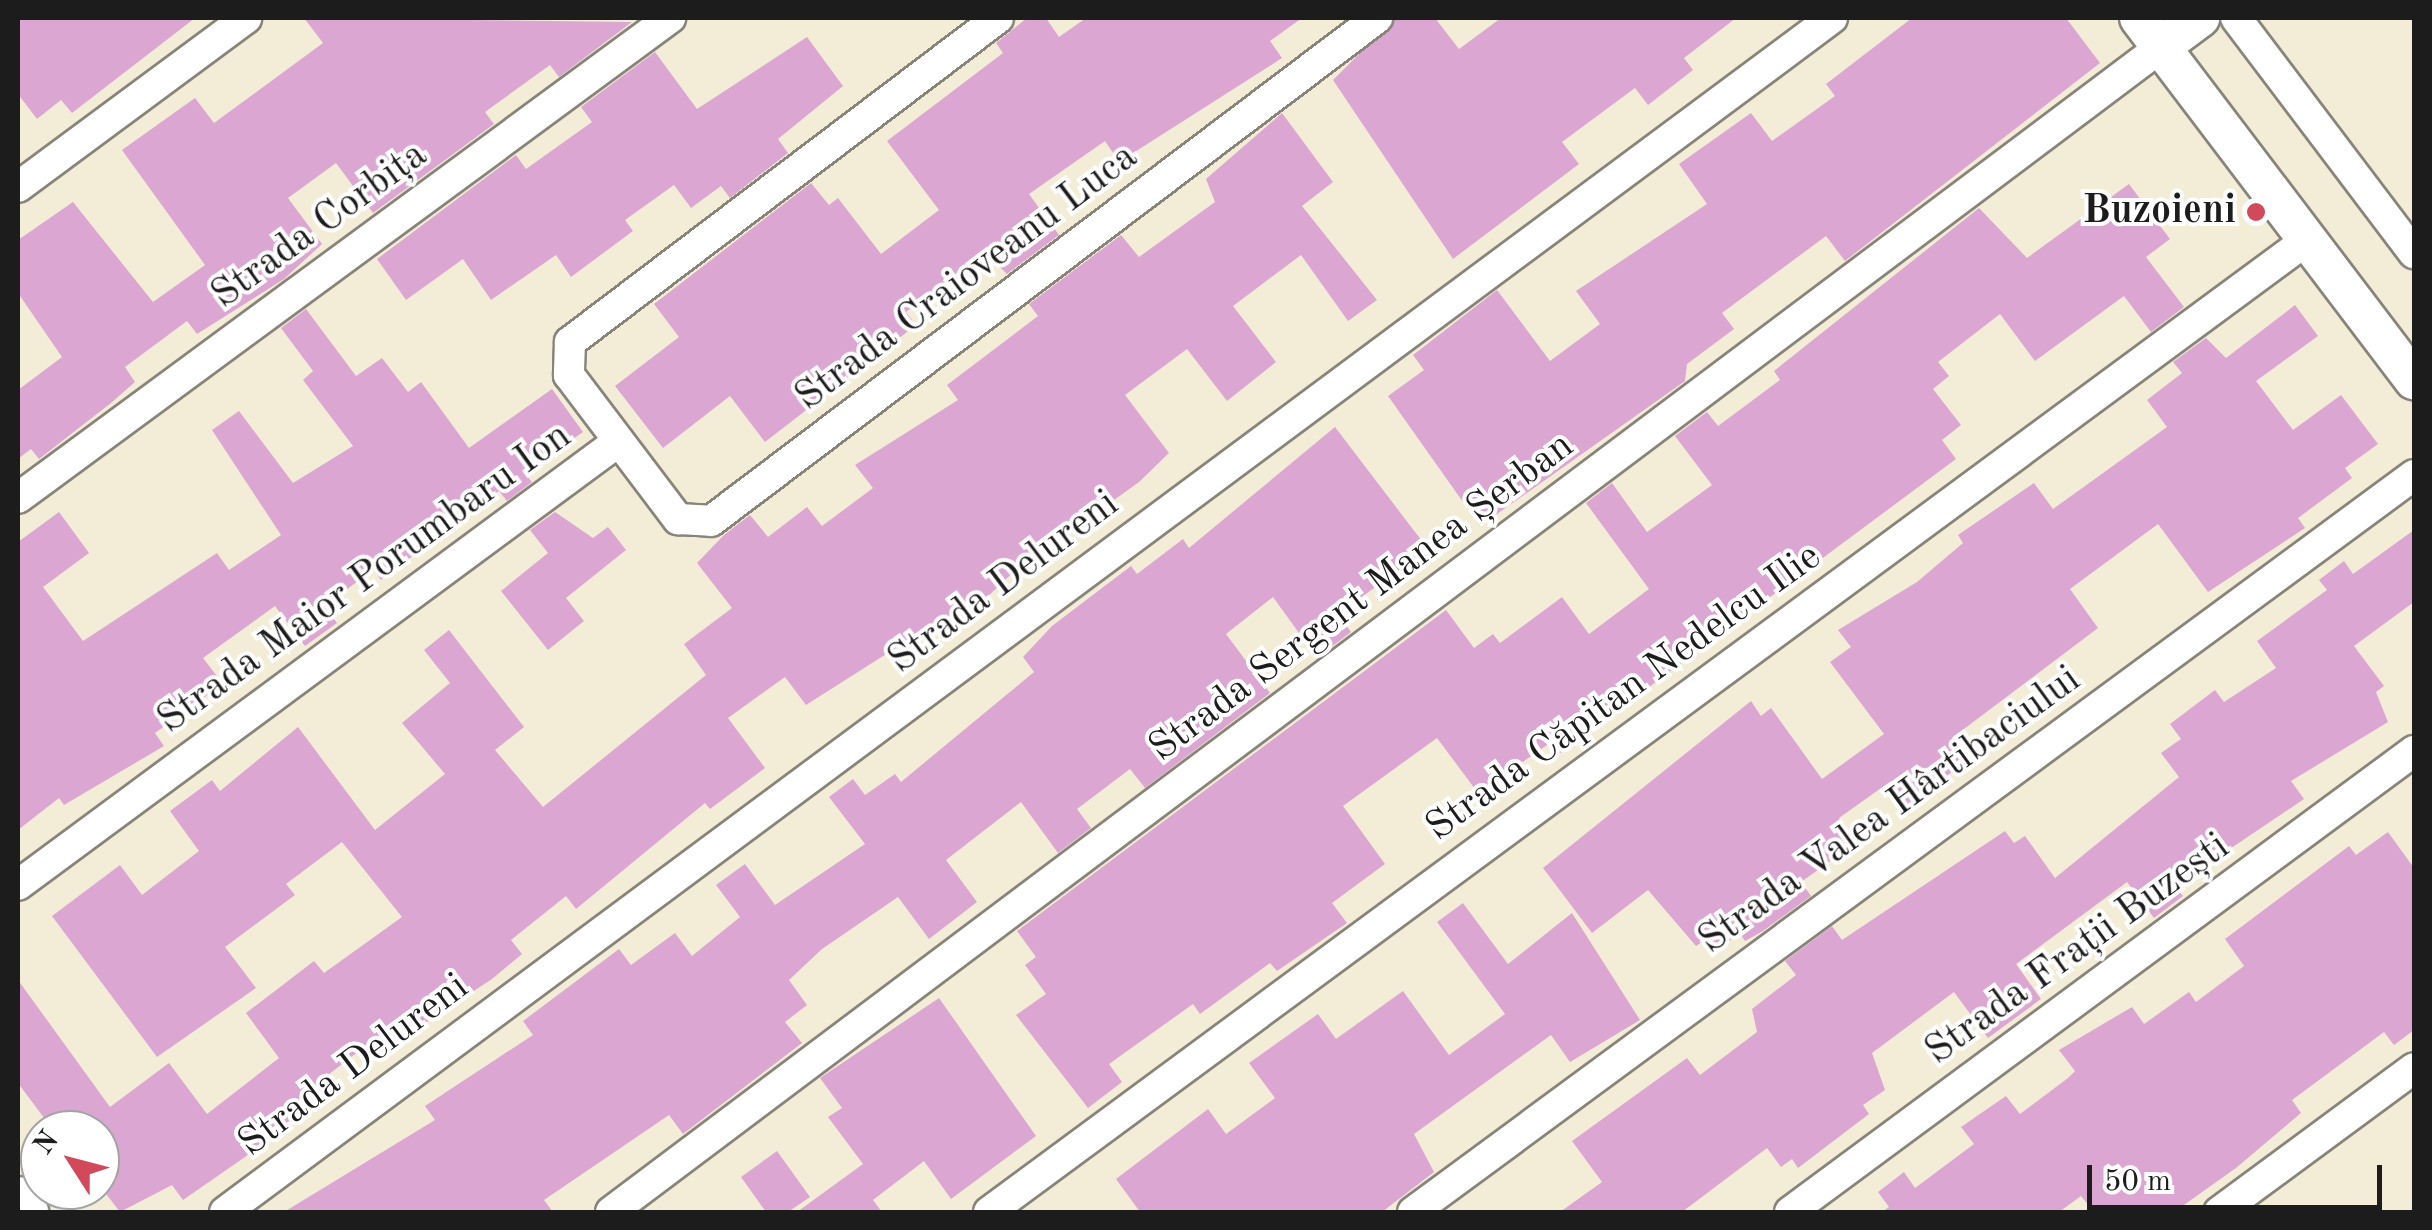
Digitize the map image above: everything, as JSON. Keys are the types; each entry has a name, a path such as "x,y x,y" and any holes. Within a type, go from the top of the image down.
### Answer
{"main road":[{"path":"18,1198 27,1212"}],"street":[{"path":"18,187 246,18"},
{"name":"Strada Corbița","path":"18,498 670,18"},
{"name":"Strada Maior Porumbaru Ion","path":"18,885 619,441 564,363 578,333 998,18"},
{"name":"Strada Craioveanu Luca","path":"619,441 678,519 712,521 1377,18"},
{"name":"Strada Delureni","path":"225,1212 1832,18"},
{"path":"2200,18 2150,32 2414,380"},
{"path":"2236,18 2414,253"},
{"name":"Strada Sergent Manea Șerban","path":"611,1212 2150,32"},
{"name":"Strada Căpitan Nedelcu Ilie","path":"989,1212 2307,240"},
{"name":"Strada Valea Hârtibaciului","path":"1413,1212 2414,475"},
{"name":"Strada Frații Buzești","path":"1790,1212 2414,751"},
{"path":"2219,1212 2414,1068"}],"building":[{"path":"18,18 195,18 72,113 61,100 37,119 18,94"},
{"path":"304,18 632,22 559,77 550,65 485,112 494,124 373,213 336,163 288,198 322,244 284,279 197,334 187,321 125,367 135,382 111,403 39,459 31,449 18,459 18,390 62,357 18,293 18,240 73,202 153,302 205,265 122,150 195,98 214,123 323,43"},
{"path":"1027,18 1046,18 1059,37 1086,18 1302,18 1270,41 1282,58 1119,162 1105,141 1029,194 1059,235 1007,274 984,252 906,312 916,325 765,442 730,396 663,448 615,386 679,337 654,304 811,183 829,205 838,198 881,254 939,210 887,141 1003,53 996,43"},
{"path":"1395,18 1435,18 1459,49 1501,18 1736,18 1684,58 1693,70 1648,105 1635,88 1562,142 1579,164 1453,259 1333,80"},
{"path":"1912,18 2066,18 2100,63 1845,261 1826,236 1722,313 1734,329 1687,364 1685,381 1480,526 1388,396 1424,370 1413,355 1497,290 1550,361 1600,324 1576,291 1707,204 1679,164 1751,113 1772,141 1835,96 1826,84"},
{"path":"807,37 843,86 778,139 788,153 730,198 721,186 691,208 674,185 625,220 633,231 571,277 556,255 491,300 463,259 406,300 377,259 516,155 526,169 592,122 581,107 655,52 697,109"},
{"path":"1282,113 1333,182 1302,206 1377,300 1348,321 1301,255 1233,306 1276,362 1227,401 1187,349 1125,395 1169,453 1139,482 1110,503 1104,496 1045,542 946,636 935,623 806,705 785,677 728,718 765,768 710,809 705,803 576,909 566,896 511,940 522,954 492,979 390,1046 382,1033 328,1075 336,1086 183,1200 172,1185 120,1212 120,1110 38,1110 18,1083 18,980 110,1107 169,1063 207,1114 279,1058 246,1013 314,961 324,973 402,917 342,842 286,884 295,895 225,947 256,988 157,1057 52,916 120,865 142,895 199,851 170,811 212,780 220,791 298,727 375,830 445,774 402,723 450,683 424,650 449,630 524,727 495,750 543,807 706,675 684,644 732,608 697,563 724,535 750,515 768,537 807,507 822,526 873,488 855,465 958,400 947,385 1038,316 1029,304 1121,235 1139,257 1215,202 1206,179"},
{"path":"2129,184 2170,239 2146,257 2184,307 2151,332 2124,296 2035,361 2000,314 1938,362 1949,376 1933,389 1961,425 1942,440 1956,459 1559,754 1550,743 1478,793 1437,738 1343,806 1385,864 1332,903 1347,923 1277,971 1270,963 1200,1014 1193,1004 1109,1064 1122,1082 1088,1108 1016,1015 1046,994 1025,965 1036,957 1017,931 1446,610 1474,648 1493,634 1500,643 1562,597 1589,634 1649,589 1586,503 1612,483 1647,532 1712,485 1675,436 1707,412 1718,426 1780,380 1774,371 1979,208 2027,258"},
{"path":"2295,305 2318,336 2256,381 2293,430 2341,395 2378,444 2345,468 2352,478 2298,518 2305,528 2208,592 2158,524 2070,589 2098,628 1952,738 1966,757 1937,787 1909,807 1891,781 1839,818 1857,842 1801,882 1811,896 1763,931 1745,941 1740,933 1716,951 1707,939 1696,946 1648,890 1592,933 1543,868 1751,701 1761,716 1771,708 1822,779 1884,734 1830,662 1851,647 1838,630 1917,582 1963,543 1958,535 2034,483 2053,509 2167,427 2147,400 2182,373 2173,362 2206,338 2226,358"},
{"path":"306,309 356,376 382,358 408,392 421,382 469,448 552,389 583,432 524,473 532,482 507,501 499,491 381,580 373,570 324,606 337,623 305,646 275,606 203,658 223,684 155,733 164,746 64,805 59,798 18,830 18,542 59,512 89,553 43,587 83,641 217,553 229,570 281,535 212,430 239,411 293,483 353,446 303,380 313,371 281,328"},
{"path":"1335,427 1428,549 1338,614 1351,632 1317,658 1273,597 1226,634 1270,693 1145,788 1130,769 1077,809 1091,828 1058,853 1021,802 946,860 977,902 929,939 898,897 822,949 789,980 807,1005 785,1022 802,1043 683,1134 669,1115 544,1200 553,1212 284,1212 435,1120 425,1106 533,1035 523,1021 619,949 631,965 675,933 692,956 740,917 716,885 745,864 775,905 865,844 829,797 853,779 865,795 895,774 901,782 1034,672 1023,657 1052,626 1131,566 1137,574 1183,539 1189,548"},
{"path":"555,512 593,538 608,527 626,550 566,598 584,621 548,650 501,591 548,553 530,530"},
{"path":"2414,530 2414,602 2354,646 2384,686 2376,692 2388,722 2291,781 2304,799 2175,886 2183,896 2154,918 2127,882 2016,964 2041,999 1988,1038 1954,992 1872,1053 1885,1090 1863,1105 1869,1114 1798,1168 1792,1159 1781,1167 1767,1148 1682,1212 1560,1212 1602,1182 1572,1141 1687,1058 1700,1075 1757,1032 1752,1009 1796,975 1785,961 1832,926 1842,940 2005,831 2014,843 2025,836 2055,878 2179,777 2161,753 2181,739 2170,724 2215,690 2224,702 2276,668 2257,641 2327,590 2319,580 2344,561 2353,574"},
{"path":"2388,832 2414,868 2414,1030 2394,1045 2384,1032 2292,1100 2301,1113 2236,1168 2174,1212 2094,1212 2081,1196 2059,1212 1882,1212 1889,1207 1878,1192 1904,1172 1915,1188 1974,1144 1961,1127 2006,1096 2020,1114 2068,1078 2075,1071 2059,1050 2132,1007 2144,1024 2189,992 2196,1002 2244,966 2225,939 2349,846 2356,855"},
{"path":"1463,903 1508,964 1572,913 1640,1020 1570,1062 1551,1035 1414,1134 1434,1172 1382,1212 1140,1212 1116,1179 1208,1109 1226,1134 1275,1098 1249,1063 1318,1014 1336,1039 1403,991 1449,1055 1505,1014 1437,922"},
{"path":"939,998 1036,1136 951,1199 924,1161 873,1200 882,1212 797,1212 863,1164 828,1117 842,1108 820,1078"},
{"path":"777,1151 810,1197 788,1212 766,1212 741,1177"}],"place":[{"name":"Buzoieni","path":"2256,212"}]}
